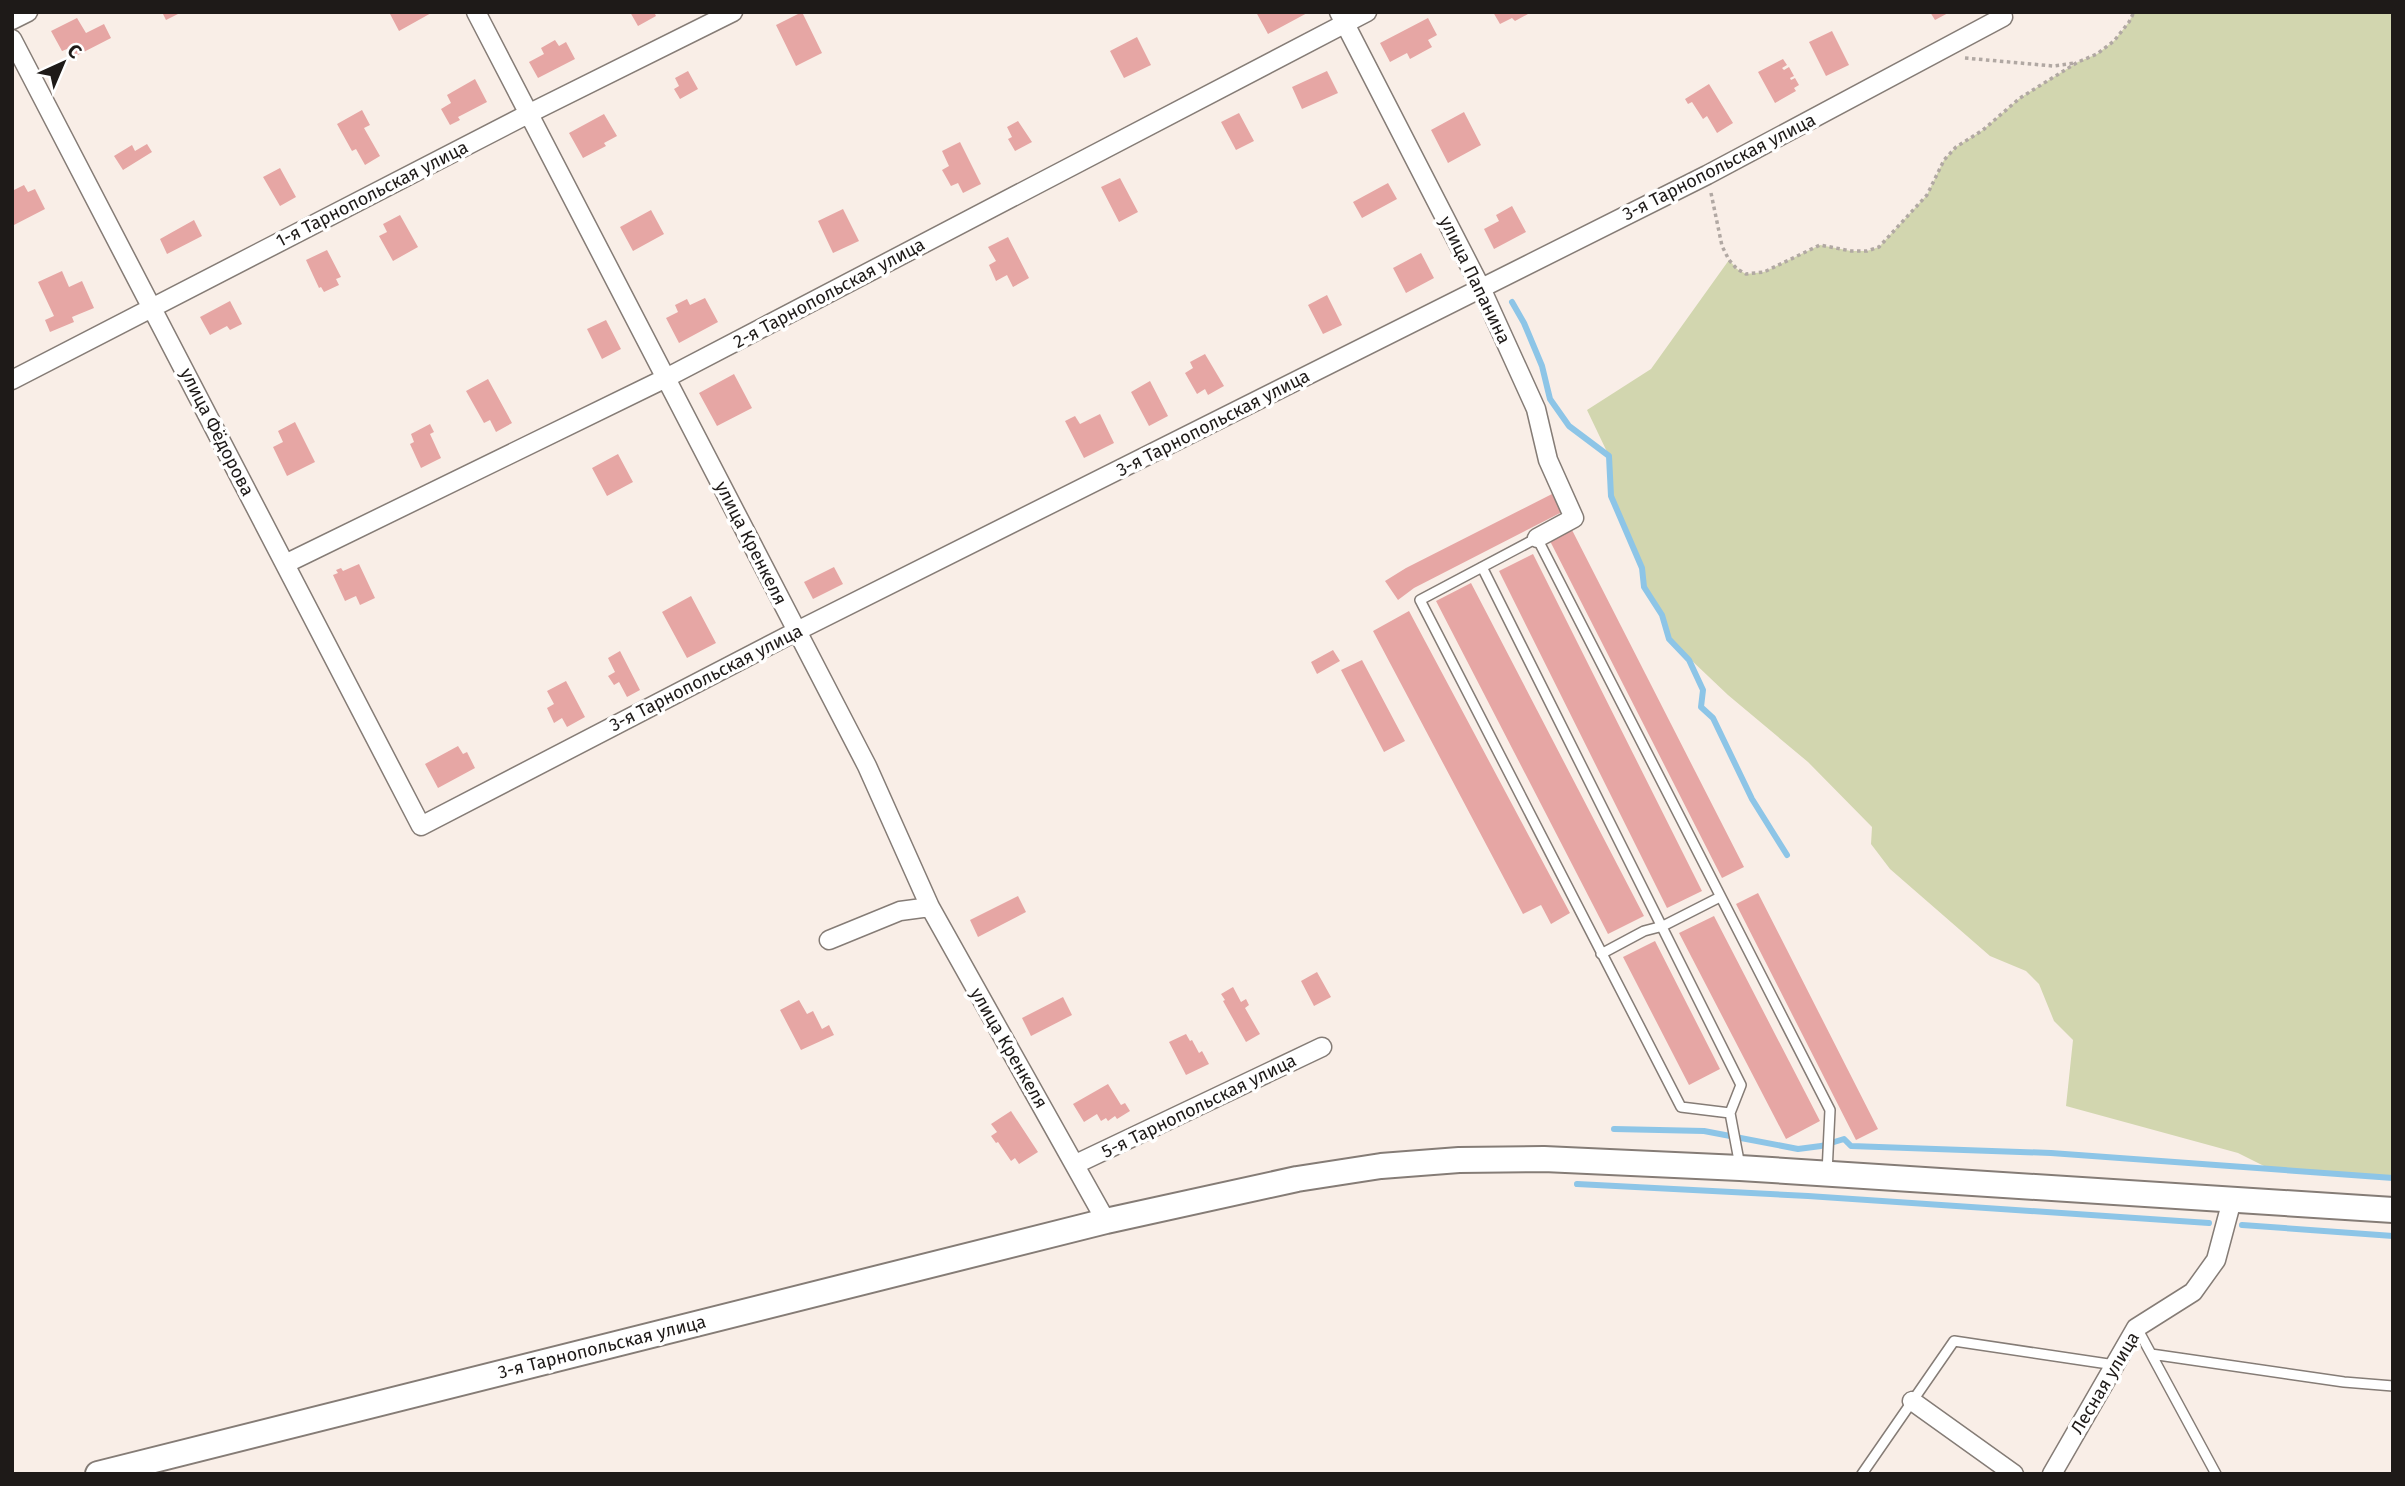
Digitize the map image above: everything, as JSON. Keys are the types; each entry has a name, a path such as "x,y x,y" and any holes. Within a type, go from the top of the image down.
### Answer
{"street":[{"path":"12,20 28,12"},
{"name":"улица Кренкеля","path":"476,12 867,766 930,907 1106,1221"},
{"name":"1-я Тарнопольская улица","path":"12,380 528,114 733,12"},
{"name":"2-я Тарнопольская улица","path":"285,564 666,378 1342,18 1367,12"},
{"name":"3-я Тарнопольская улица","path":"421,826 797,631 1707,175 2003,17"},
{"name":"улица Папанина","path":"1342,18 1481,288 1536,409 1548,460 1574,517 1537,538"},
{"name":"улица Фёдорова","path":"12,38 421,826"},
{"path":"830,940 900,911 930,907"},
{"name":"5-я Тарнопольская улица","path":"1076,1164 1322,1047"},
{"name":"3-я Тарнопольская улица","path":"98,1474 1106,1221 1297,1179 1381,1166 1459,1160 1544,1159 1740,1168 2393,1210"},
{"name":"Лесная улица","path":"2052,1474 2136,1328 2193,1292 2216,1260 2232,1200"},
{"path":"1912,1401 2014,1474"}],"lane":[{"path":"1730,1113 1681,1107 1420,600 1537,538 1830,1110 1827,1175"},
{"path":"1482,567 1741,1085 1730,1113 1740,1168"},
{"path":"1601,954 1644,931 1663,926 1720,897"},
{"path":"2136,1328 2216,1474"},
{"path":"1862,1474 1954,1341 2115,1365"},
{"path":"2151,1354 2344,1382 2393,1386"}],"path":[{"path":"1707,175 1722,246 1728,260 1746,274 1764,272 1820,245 1850,251 1867,251 1879,247 1927,195 1944,160 1956,147 1983,130 2020,98 2078,62 2097,54 2114,41 2130,22 2134,12"},
{"path":"1935,54 2053,66 2078,62"}],"green space":[{"path":"2134,12 2393,12 2393,1178 2268,1168 2238,1153 2066,1106 2073,1040 2054,1021 2039,984 2026,971 1990,956 1890,869 1871,844 1872,827 1808,762 1728,695 1669,639 1662,615 1644,587 1642,568 1611,496 1609,456 1587,410 1651,369 1729,260 1746,274 1764,272 1820,245 1851,251 1867,251 1879,247 1927,195 1944,160 1956,147 1983,130 2020,98 2078,62 2097,54 2114,41"}],"building":[{"path":"162,12 182,12 166,20"},
{"path":"389,12 433,12 399,31"},
{"path":"630,12 654,12 656,16 638,26"},
{"path":"802,12 822,53 796,66 776,25"},
{"path":"1256,12 1309,12 1268,34"},
{"path":"1493,12 1528,14 1515,21 1512,18 1500,24"},
{"path":"1930,12 1950,12 1935,20"},
{"path":"77,18 86,33 104,24 111,38 72,58 67,49 62,51 51,31"},
{"path":"1428,18 1437,35 1428,40 1432,47 1410,59 1407,53 1390,62 1380,43"},
{"path":"1832,31 1849,65 1826,76 1809,42"},
{"path":"1137,37 1151,65 1124,78 1110,51"},
{"path":"555,40 559,46 566,42 575,59 538,78 529,62 544,54 541,48"},
{"path":"1783,59 1787,65 1782,68 1784,70 1789,67 1794,76 1791,80 1795,78 1799,85 1794,88 1796,91 1775,103 1758,72"},
{"path":"688,71 698,89 680,99 674,89 679,86 675,78"},
{"path":"1327,71 1338,93 1302,109 1292,87"},
{"path":"475,79 487,102 458,117 460,120 450,125 441,109 451,103 447,95"},
{"path":"1709,84 1733,123 1717,133 1707,116 1703,119 1692,102 1688,104 1685,99"},
{"path":"362,110 370,125 364,128 380,156 365,165 356,149 352,151 337,124"},
{"path":"1464,112 1481,145 1448,163 1431,130"},
{"path":"1239,113 1254,141 1236,150 1221,122"},
{"path":"604,114 617,136 604,143 606,146 583,158 569,133"},
{"path":"1018,121 1032,142 1015,151 1008,139 1012,137 1007,127"},
{"path":"960,142 981,184 963,193 958,183 951,186 942,170 949,166 942,151"},
{"path":"147,144 152,152 123,170 114,156 132,145 135,151"},
{"path":"280,168 296,197 280,206 263,177"},
{"path":"1120,178 1138,212 1119,222 1101,187"},
{"path":"1388,183 1397,199 1362,218 1353,202"},
{"path":"24,185 28,192 35,189 45,209 12,226 12,191"},
{"path":"1512,206 1526,232 1494,249 1484,229 1499,221 1496,215"},
{"path":"843,209 859,241 833,253 818,221"},
{"path":"651,210 664,234 633,251 620,227"},
{"path":"400,215 418,247 393,261 379,236 387,232 383,224"},
{"path":"194,220 202,236 167,254 160,239"},
{"path":"1008,237 1029,278 1013,287 1007,275 996,281 989,265 996,261 988,247"},
{"path":"327,250 341,277 336,279 339,285 324,292 319,288 306,260"},
{"path":"1421,253 1434,278 1406,293 1393,268"},
{"path":"62,271 69,287 82,281 94,308 72,317 74,322 50,332 45,320 54,316 38,282"},
{"path":"1327,295 1342,325 1323,334 1308,305"},
{"path":"705,298 718,322 679,343 666,318 678,312 675,305 687,299 690,305"},
{"path":"230,301 242,324 230,330 227,326 210,335 200,317"},
{"path":"606,320 621,349 602,359 587,329"},
{"path":"1205,354 1224,386 1208,395 1205,389 1197,394 1185,373 1193,368 1190,362"},
{"path":"734,374 752,408 717,426 699,393"},
{"path":"488,379 512,423 496,432 490,420 484,423 466,391"},
{"path":"1150,381 1168,416 1149,426 1131,392"},
{"path":"1100,414 1114,443 1084,458 1065,421 1075,416 1080,424"},
{"path":"295,422 315,462 287,476 273,447 283,442 278,431"},
{"path":"430,424 434,432 430,434 441,458 421,468 410,444 414,442 411,434"},
{"path":"618,454 633,482 607,496 592,468"},
{"path":"1552,494 1562,512 1414,588 1398,600 1385,581 1406,568"},
{"path":"1572,530 1744,867 1722,878 1550,541"},
{"path":"1533,554 1702,891 1667,908 1499,571"},
{"path":"359,564 375,598 360,605 356,596 345,601 333,575 338,573 336,570 341,568 343,571"},
{"path":"834,567 843,584 813,599 804,582"},
{"path":"1471,583 1644,916 1608,934 1436,601"},
{"path":"691,596 716,643 687,658 662,612"},
{"path":"1409,611 1570,913 1551,924 1541,905 1523,914 1373,631"},
{"path":"1333,650 1340,661 1317,674 1311,662"},
{"path":"620,651 640,690 627,697 619,682 614,685 608,676 615,672 608,658"},
{"path":"1362,660 1405,741 1384,752 1341,670"},
{"path":"566,681 585,717 567,727 562,718 554,723 547,708 554,704 547,691"},
{"path":"458,746 463,754 467,752 475,768 438,788 425,764"},
{"path":"1758,893 1878,1129 1856,1140 1736,904"},
{"path":"1018,896 1026,912 978,937 970,920"},
{"path":"1714,916 1820,1121 1786,1139 1679,933"},
{"path":"1655,941 1720,1069 1689,1085 1623,957"},
{"path":"1317,972 1331,997 1314,1006 1301,981"},
{"path":"1233,987 1241,1002 1246,999 1249,1005 1245,1008 1260,1034 1246,1042 1221,994"},
{"path":"1063,997 1072,1015 1031,1036 1022,1018"},
{"path":"799,1000 807,1014 813,1011 822,1029 829,1025 834,1035 801,1050 780,1010"},
{"path":"1186,1034 1199,1053 1202,1051 1209,1064 1186,1075 1169,1042"},
{"path":"1108,1084 1121,1105 1125,1103 1130,1111 1108,1121 1106,1118 1101,1121 1097,1114 1084,1122 1073,1104"},
{"path":"1011,1111 1038,1152 1019,1164 1015,1158 1011,1161 991,1136 997,1132 991,1124"}],"waterway":[{"path":"1512,302 1542,366 1550,399 1569,426 1609,456 1611,496 1642,568 1644,587 1662,615 1669,639 1689,660 1703,690 1701,707 1713,718 1752,799 1787,855"},
{"path":"1614,1129 1704,1131 1798,1149 1844,1139 1851,1146 2051,1153 2393,1178"},
{"path":"1577,1184 1808,1196 2209,1223"},
{"path":"2242,1225 2393,1236"}]}
